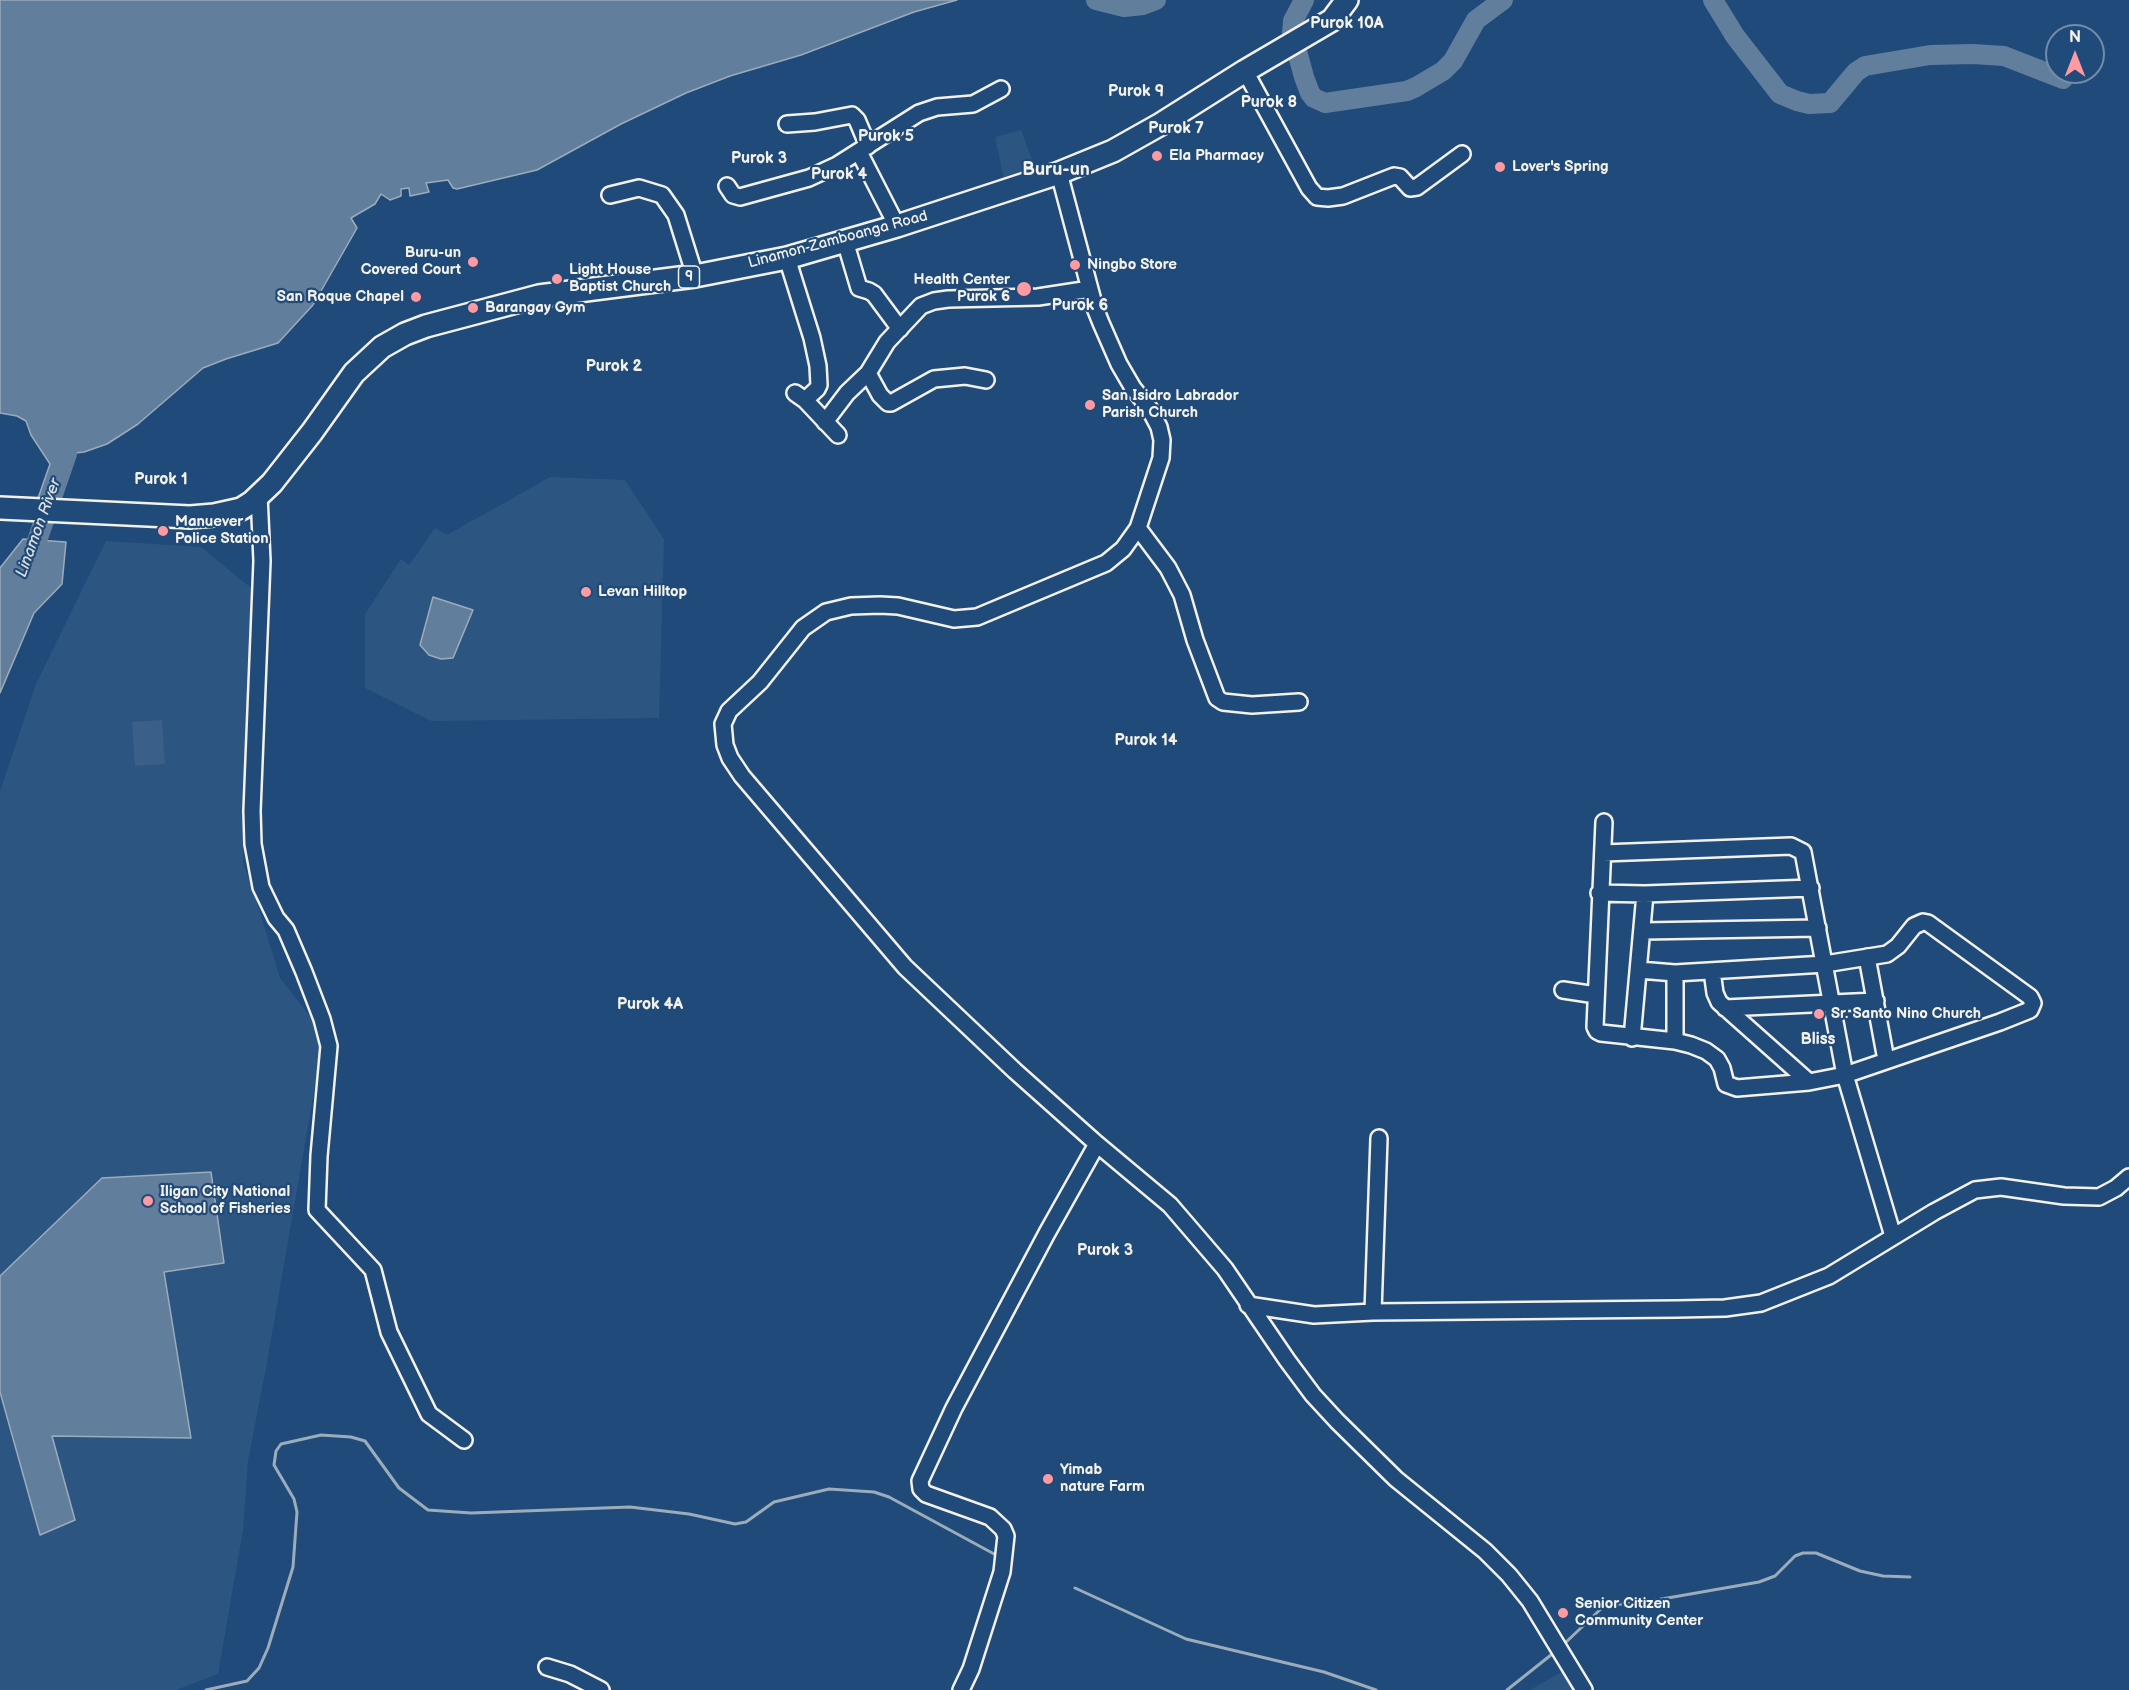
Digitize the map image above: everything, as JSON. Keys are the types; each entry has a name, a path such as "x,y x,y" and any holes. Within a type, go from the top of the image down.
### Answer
{"highway":[{"name":"Linamon-Zamboanga Road","path":"0,508 190,517 214,516 242,509 272,483 354,372 382,347 405,334 426,326 539,296 695,276 787,258 897,226 1059,173 1113,151 1161,124 1332,20 1347,0"}],"street":[{"path":"1245,71 1309,188 1317,197 1343,196 1394,176 1400,177 1410,188 1417,187 1462,154"},
{"path":"727,186 736,197 824,172 919,113 937,107 973,104 1001,89"},
{"path":"787,123 815,122 852,115 857,120 864,149 897,226"},
{"path":"1059,173 1095,308 1119,364 1154,416 1162,440 1159,467 1138,528 1123,549 1106,563 977,618 954,619 898,606 880,605 851,606 826,612 803,628 760,682 729,711 723,724 725,745 730,758 742,776 905,967 955,1016 1097,1144 1170,1205 1225,1269 1307,1387 1337,1421 1396,1479 1485,1551 1530,1601 1582,1687"},
{"path":"610,195 639,188 662,195 676,215 695,276"},
{"path":"845,241 859,288 874,294 900,328"},
{"path":"787,258 812,338 818,366 819,385 813,394 800,397 838,435"},
{"path":"825,422 848,393 868,373 887,342 921,306 934,301 1038,297 1090,289"},
{"path":"868,373 880,395 888,403 934,379 965,376 986,380"},
{"path":"259,495 262,561 252,811 253,844 261,887 276,918 286,930 304,972 322,1019 328,1046 317,1210 373,1270 389,1332 429,1414 464,1440"},
{"path":"1138,528 1168,568 1182,595 1195,640 1217,698 1223,702 1252,705 1299,702"},
{"path":"1604,822 1599,893 1595,1027 1597,1031 1632,1038 1675,1041 1706,1051 1716,1059 1722,1068 1726,1084 1731,1087 1809,1082 1845,1075 2020,1014 2031,1010 2033,1003 2030,997 1928,923 1918,923 1898,946 1887,954 1825,964 1675,973 1639,970"},
{"path":"1603,853 1791,846 1803,852 1845,1075 1893,1236"},
{"path":"1599,893 1645,894 1811,888"},
{"path":"1632,1038 1645,894"},
{"path":"1642,931 1818,928"},
{"path":"1867,957 1886,1060"},
{"path":"1713,971 1717,999 1809,1082"},
{"path":"1675,973 1675,1041"},
{"path":"1563,990 1596,995"},
{"path":"1725,1008 1876,1001"},
{"path":"1373,1312 1379,1138"},
{"path":"961,1690 971,1669 1002,1572 1006,1536 1003,1529 990,1517 926,1494 921,1489 920,1481 954,1408 1097,1144"},
{"path":"1248,1305 1314,1315 1373,1312 1677,1310 1761,1304 1829,1276 1893,1236 1976,1190 2001,1187 2064,1196 2099,1197 2116,1188 2129,1177"},
{"path":"547,1667 570,1674 601,1690"}],"shaded area":[{"path":"0,0 957,0 914,12 801,55 730,76 686,93 621,124 537,170 457,189 453,188 448,180 426,183 429,192 410,196 409,188 401,189 401,196 390,200 381,194 375,204 351,218 357,228 313,305 278,343 203,368 138,424 107,444 84,452 67,454 58,452 70,460 57,505 36,504 50,464 31,435 26,421 17,416 0,413"},
{"path":"1021,130 1035,168 1004,179 995,137"},
{"path":"550,477 625,480 664,539 659,718 431,721 365,688 365,614 401,559 409,565 435,528 447,535"},
{"path":"23,539 66,542 62,584 34,613 0,693 0,568"},
{"name":"Iligan City National School of Fisheries","path":"106,541 201,547 256,592 243,863 280,978 324,1034 248,1461 243,1530 218,1674 176,1690 0,1690 0,791 36,684"},
{"path":"433,597 473,610 453,658 441,659 429,655 420,645"},
{"path":"162,720 165,764 135,766 132,722"},
{"path":"211,1172 224,1263 164,1272 191,1438 52,1436 75,1520 40,1535 0,1392 0,1276 102,1178"},
{"path":"1565,1670 1577,1690 1530,1690"}],"waterway":[{"path":"1096,0 1124,7 1143,5 1156,0"},
{"path":"1304,0 1293,21 1292,33 1310,93 1314,98 1325,103 1407,91 1416,87 1443,71 1453,61 1476,20 1503,0"},
{"path":"1713,0 1735,36 1780,94 1809,104 1830,103 1856,72 1865,66 1930,55 2004,56 2045,72"},
{"name":"Linamon River","path":"29,564 67,454"},
{"path":"206,1690 247,1681 259,1668 268,1648 293,1567 297,1512 294,1499 274,1465 276,1451 281,1444 321,1435 351,1437 365,1441 399,1488 428,1510 471,1513 630,1507 689,1514 735,1524 746,1522 774,1502 829,1489 874,1492 889,1497 996,1555"},
{"path":"1563,1645 1605,1605 1639,1603 1759,1582 1775,1576 1795,1556 1803,1553 1816,1553 1860,1571 1883,1576 1910,1577"},
{"path":"1075,1588 1186,1639 1324,1672 1376,1690"},
{"path":"1507,1690 1556,1651"}],"place":[{"name":"Ela Pharmacy","path":"1157,156"},
{"name":"Lover's Spring","path":"1500,167"},
{"name":"Buru-un Covered Court","path":"473,262"},
{"name":"Ningbo Store","path":"1075,265"},
{"name":"Light House Baptist Church","path":"557,279"},
{"name":"Health Center Purok 6","path":"1024,289"},
{"name":"San Roque Chapel","path":"416,297"},
{"name":"Barangay Gym","path":"473,308"},
{"name":"San Isidro Labrador Parish Church","path":"1090,405"},
{"name":"Manuever Police Station","path":"163,531"},
{"name":"Levan Hilltop","path":"586,592"},
{"name":"Sr. Santo Nino Church","path":"1819,1014"},
{"name":"Iligan City National School of Fisheries","path":"148,1201"},
{"name":"Yimab nature Farm","path":"1048,1479"},
{"name":"Senior Citizen Community Center","path":"1563,1613"}],"district":[{"name":"Purok 10A","path":"1347,24"},
{"name":"Purok 9","path":"1136,92"},
{"name":"Purok 8","path":"1269,103"},
{"name":"Purok 7","path":"1176,129"},
{"name":"Purok 5","path":"886,137"},
{"name":"Purok 3","path":"759,159"},
{"name":"Buru-un","path":"1056,170"},
{"name":"Purok 4","path":"839,175"},
{"name":"Purok 6","path":"1080,306"},
{"name":"Purok 2","path":"614,367"},
{"name":"Purok 1","path":"161,480"},
{"name":"Purok 14","path":"1146,741"},
{"name":"Purok 4A","path":"650,1005"},
{"name":"Bliss","path":"1818,1040"},
{"name":"Purok 3","path":"1105,1251"}]}
